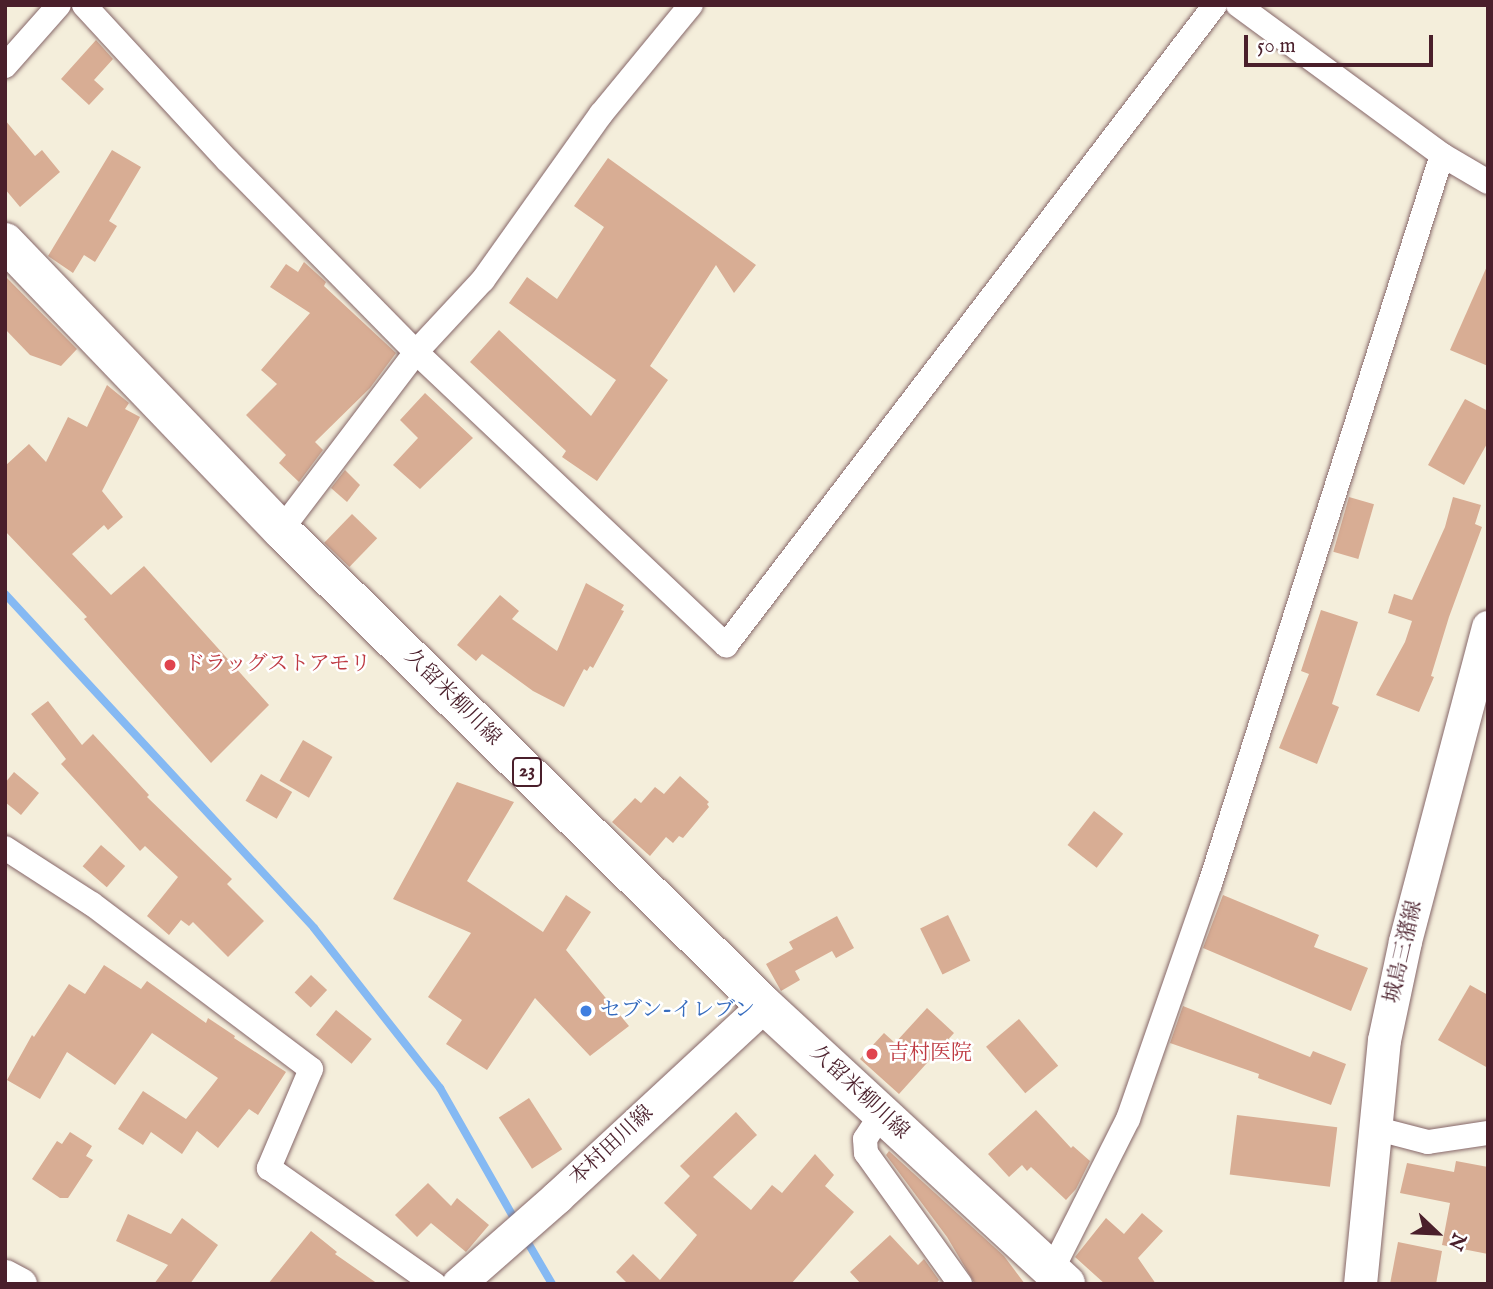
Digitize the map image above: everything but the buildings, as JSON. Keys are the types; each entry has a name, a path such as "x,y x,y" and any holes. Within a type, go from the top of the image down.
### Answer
{"main road":[{"name":"久留米柳川線","path":"5,242 281,530 764,1005 1059,1277"},
{"name":"城島三潴線","path":"1360,1284 1384,1040 1405,942 1488,627"},
{"name":"本村田川線","path":"457,1284 492,1250 557,1197 764,1005"},
{"path":"5,1276 20,1284"}],"street":[{"path":"5,66 59,5"},
{"path":"84,5 228,161 416,352 726,645 1215,5"},
{"path":"281,530 416,352 483,280 601,114 691,5"},
{"path":"1238,5 1442,155 1488,182"},
{"path":"1059,1277 1128,1119 1210,884 1442,155"},
{"path":"5,848 92,904 311,1069 269,1168 434,1284"},
{"path":"882,1114 865,1139 866,1153 960,1284"},
{"path":"1374,1128 1428,1142 1488,1133"}],"waterway":[{"path":"5,594 314,928 440,1088 516,1222"},
{"path":"524,1236 552,1284"}],"place":[{"name":"ドラッグストアモリ","path":"170,665"},
{"name":"セブン-イレブン","path":"586,1011"},
{"name":"吉村医院","path":"872,1054"}]}
